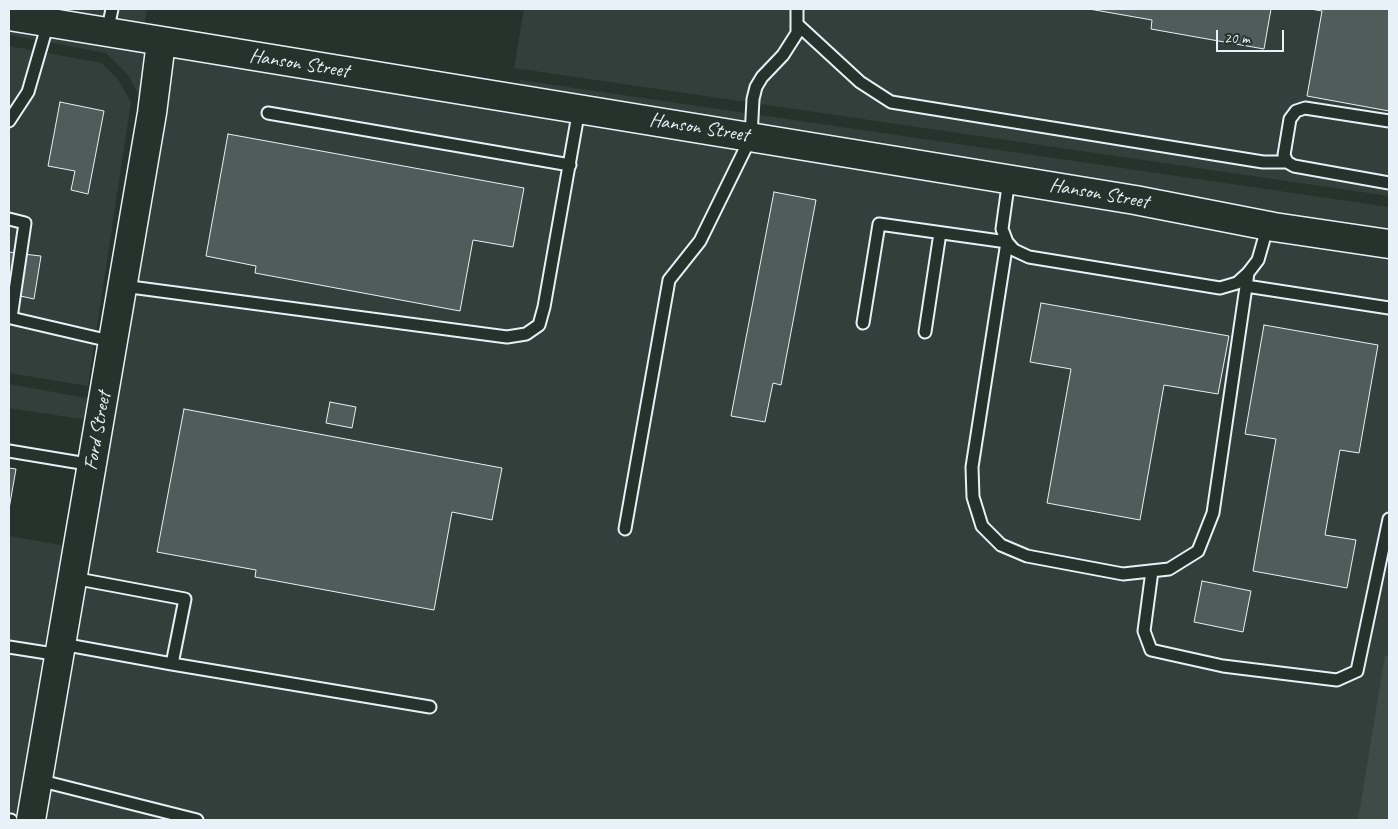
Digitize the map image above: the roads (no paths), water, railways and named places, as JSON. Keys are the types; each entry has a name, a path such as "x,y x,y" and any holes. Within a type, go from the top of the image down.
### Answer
{"street":[{"name":"Hanson Street","path":"9,16 48,23 109,21 161,42 1009,179 1135,200 1268,226 1389,244"},
{"name":"Ford Street","path":"31,820 114,342 152,113 161,42"}],"lane":[{"path":"625,529 669,280 700,241 752,137 753,99 756,88 762,78 783,55 797,33 797,9"},
{"path":"9,121 28,92 48,23"},
{"path":"798,24 860,82 891,102 1263,162 1288,162 1309,169 1389,183"},
{"path":"1288,162 1284,155 1290,119 1296,111 1306,108 1389,121"},
{"path":"123,286 507,337 526,334 539,325 544,307 579,109"},
{"path":"268,113 570,165"},
{"path":"1009,179 1002,229 1007,242 1014,250 1029,257 1220,288 1237,283 1248,273 1258,260 1268,226"},
{"path":"9,219 25,224 11,318 114,342"},
{"path":"863,323 878,224 1007,242"},
{"path":"925,332 940,233"},
{"path":"1007,242 972,468 973,497 982,526 1001,545 1027,556 1123,574 1169,569 1198,551 1213,514 1248,273"},
{"path":"1246,286 1389,308"},
{"path":"9,451 93,465"},
{"path":"1152,571 1144,630 1152,650 1223,666 1337,680 1358,671 1389,519"},
{"path":"73,578 184,599 172,664"},
{"path":"9,647 61,650 172,664 430,707"},
{"path":"38,780 196,820"}]}
